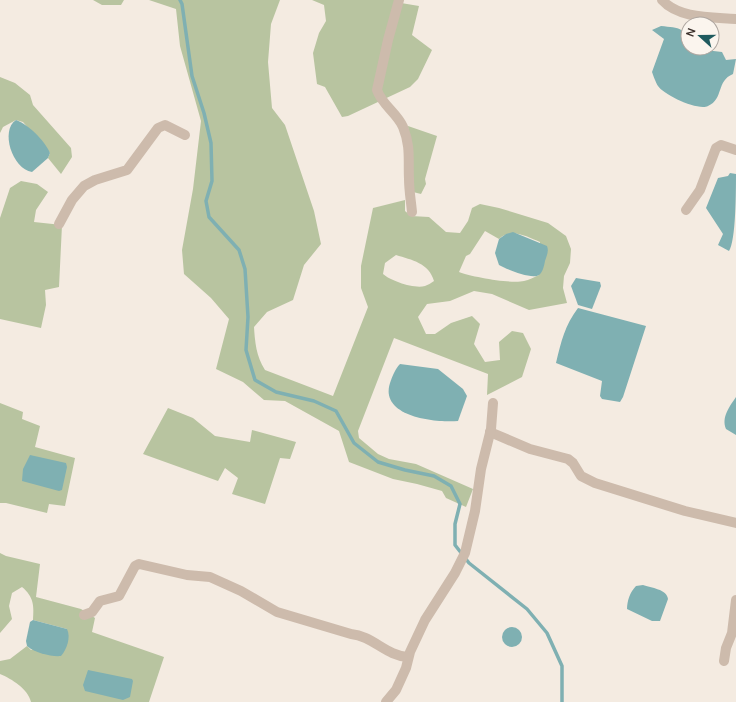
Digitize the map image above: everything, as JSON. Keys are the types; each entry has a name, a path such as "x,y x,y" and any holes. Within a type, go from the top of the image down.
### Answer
{"street":[{"path":"399,0 377,90 380,97 403,126 410,151 409,177 412,212"},
{"path":"662,0 668,6 692,15 736,19"},
{"path":"59,224 72,200 84,186 95,180 127,170 158,128 165,125 185,135"},
{"path":"686,210 700,190 716,148 721,145 736,150"},
{"path":"386,702 396,690 401,680 408,658 425,620 455,573 464,554 476,511 481,469 490,432 493,403"},
{"path":"490,432 530,449 568,459 573,463 581,476 595,483 626,491 658,503 736,523"},
{"path":"84,615 92,612 100,601 119,596 135,566 139,564 187,575 210,576 241,591 277,612 359,635 390,653 399,657 408,658"},
{"path":"724,662 726,648 732,633 736,600"}],"green space":[{"path":"93,0 124,0 121,5 102,5"},
{"path":"149,0 280,0 271,24 268,62 272,108 285,125 314,211 321,244 304,265 293,300 267,312 254,327 258,354 265,370 333,396 368,307 361,288 361,266 373,208 405,200 405,211 411,216 429,217 446,232 460,233 468,221 472,208 480,204 499,208 548,223 566,236 571,249 570,263 564,276 563,288 567,303 529,310 492,294 474,291 450,301 427,304 418,317 426,334 435,334 451,323 472,316 480,324 474,344 485,362 500,360 499,342 512,331 523,333 531,349 522,377 487,395 488,374 394,338 358,431 359,438 378,454 389,459 416,464 473,489 466,507 446,498 442,491 393,479 349,462 339,431 285,401 264,400 243,382 216,369 229,319 211,298 184,274 182,250 193,189 201,121 180,46 176,9","holes":["485,231 499,239 504,235 514,233 540,242 539,275 524,281 510,282 482,278 459,272 466,256 470,254","396,255 424,266 432,275 434,281 428,285 420,287 403,284 387,277 383,274 385,263"]},
{"path":"312,0 395,0 395,2 419,6 412,35 432,50 418,79 410,87 348,116 342,117 325,87 317,84 313,53 319,33 326,21 324,5"},
{"path":"0,77 15,83 30,95 33,105 71,148 72,157 61,174 48,158 50,153 23,122 16,120 3,127 0,133"},
{"path":"408,126 437,136 425,179 426,184 421,194 413,192"},
{"path":"21,181 37,184 48,192 36,210 34,222 62,225 59,287 45,290 46,305 41,328 0,319 0,218 10,188"},
{"path":"0,403 23,412 22,419 40,426 35,447 75,458 65,506 49,504 47,513 6,503 0,503"},
{"path":"168,408 193,418 215,436 250,442 252,430 296,442 290,459 280,458 265,504 232,494 238,478 225,468 218,481 143,454"},
{"path":"0,553 6,556 40,564 36,597 81,609 95,618 92,632 164,657 149,702 31,702 27,693 23,689 0,674 0,661 10,659 27,646 31,650 67,629 33,620 31,598 22,587 12,593 9,606 12,619 0,633"}],"water":[{"path":"661,26 680,30 680,56 720,56 720,52 722,52 726,60 736,59 733,74 724,81 713,103 703,107 689,104 674,98 661,90 655,81 652,72 664,39 652,30"},
{"path":"16,120 26,125 36,134 50,153 48,158 32,172 19,164 10,149 9,132 11,125"},
{"path":"730,173 736,174 736,191 733,237 729,251 718,245 723,234 706,208 718,178 728,176"},
{"path":"513,232 547,246 547,255 543,269 539,275 525,275 499,265 495,253 499,239 506,234"},
{"path":"576,278 600,282 601,286 592,309 578,305 571,286"},
{"path":"578,308 646,326 623,397 620,402 602,399 600,396 602,381 556,363 567,327"},
{"path":"400,364 438,369 463,389 467,396 458,421 437,421 412,416 393,404 389,394 390,383"},
{"path":"736,397 736,435 726,429 725,416"},
{"path":"30,455 66,463 67,467 62,490 59,491 22,481 23,469"},
{"path":"643,585 662,591 667,596 668,599 660,621 652,621 627,609 628,600 632,591 636,586"},
{"path":"33,620 67,629 69,636 68,643 61,656 44,654 34,651 27,646 26,641 30,622"},
{"path":"512,627 519,630 522,637 519,644 512,647 505,644 502,637 505,630"},
{"path":"88,670 132,679 133,681 130,697 123,700 85,691 83,685"}],"waterway":[{"path":"180,0 182,4 192,76 204,113 211,143 212,181 206,201 209,217 239,250 245,269 248,317 246,350 255,380 276,392 314,401 336,411 354,443 378,462 405,470 434,476 451,486 460,504 455,524 455,545 469,563 527,609 547,633 562,666 562,702"}]}
